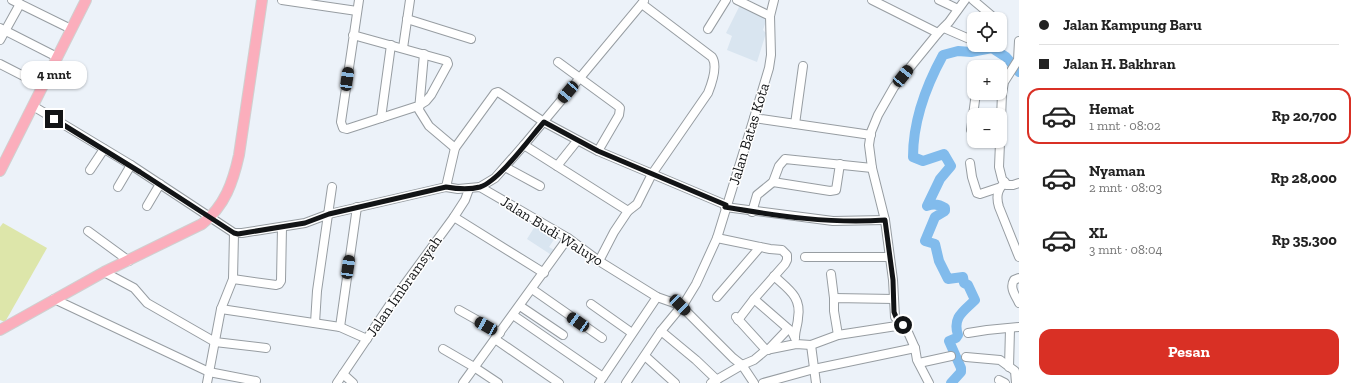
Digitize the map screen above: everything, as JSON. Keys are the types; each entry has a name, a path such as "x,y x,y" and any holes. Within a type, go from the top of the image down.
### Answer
{"main road":[{"path":"0,171 86,0"},
{"path":"0,330 104,272 202,224 220,206 234,179 239,155 262,0"}],"street":[{"path":"12,0 71,29"},
{"path":"282,0 318,3 357,11"},
{"path":"353,36 424,54 447,61 448,64 431,95 426,101 418,106 347,129 342,126 341,122 353,36 359,0"},
{"path":"403,48 410,0"},
{"path":"708,29 726,0"},
{"path":"737,0 770,16"},
{"name":"Jalan Batas Kota","path":"628,382 661,331 696,284 716,238 769,68 771,55 770,16 774,0"},
{"path":"872,0 941,30 967,39"},
{"path":"939,0 958,9"},
{"path":"929,383 917,360 915,348 907,330 895,317 893,280 885,220 872,168 869,145 878,115 894,87 965,0"},
{"path":"973,0 987,12"},
{"path":"33,106 160,184 234,233 282,227 305,223 329,214 356,207 446,187 469,189 480,187 490,182 544,122 643,2 714,59 712,84 708,93 652,174 639,200 628,212 614,232 599,261"},
{"path":"0,40 3,30 20,4"},
{"path":"407,19 471,38"},
{"path":"3,30 57,57"},
{"path":"1007,77 1018,60 1019,41"},
{"path":"381,118 391,45"},
{"path":"424,54 418,106 420,114 429,126 455,148"},
{"path":"558,62 620,108 619,115 598,151"},
{"path":"0,64 43,86"},
{"path":"795,124 804,66"},
{"path":"446,187 455,148 495,93 500,92 544,122 577,141 726,206 752,212 833,221 860,222 885,220"},
{"path":"1000,100 999,167 1002,185 997,199 1019,257"},
{"path":"754,118 871,135"},
{"path":"558,166 577,141"},
{"path":"524,145 628,212"},
{"path":"90,170 104,149"},
{"path":"752,212 757,195 773,182 779,166 785,159 872,168"},
{"path":"970,163 975,191 977,193 980,194 1002,185 1013,186 1019,183"},
{"path":"773,182 830,191 836,190 840,164"},
{"path":"118,187 131,166"},
{"path":"505,167 540,186"},
{"path":"147,206 160,184"},
{"path":"314,323 317,290 332,186"},
{"name":"Jalan Budi Waluyo","path":"480,187 568,238 599,261 657,297 680,305"},
{"name":"Jalan Imbramsyah","path":"337,383 391,303 454,217 468,194 469,189"},
{"path":"340,327 356,207"},
{"path":"454,217 544,273"},
{"path":"233,279 276,285 279,284 281,281 282,227"},
{"path":"88,231 129,261"},
{"path":"207,383 221,309 233,279 234,233"},
{"path":"463,383 568,238"},
{"path":"716,238 782,250 787,255 788,260 785,264 737,318 767,350"},
{"path":"717,297 760,247"},
{"path":"805,257 889,257"},
{"path":"104,272 134,288 147,303 215,342 266,348"},
{"path":"831,274 838,335"},
{"path":"774,276 795,296 798,302 798,319 795,341"},
{"path":"1019,278 1014,280 1012,285 1012,289 1019,303"},
{"path":"532,289 602,338"},
{"path":"513,315 601,380 657,297"},
{"path":"834,298 894,299"},
{"path":"54,299 209,372 256,381"},
{"path":"754,299 788,329 795,341"},
{"path":"591,304 632,333"},
{"path":"680,305 733,358 742,365 754,383"},
{"path":"520,306 563,335"},
{"path":"221,309 340,327 367,339"},
{"path":"460,310 498,336 559,383"},
{"path":"767,350 795,341 811,345 838,335 903,325"},
{"path":"968,333 1019,327"},
{"path":"661,331 696,360 714,382 742,365 754,360 767,350 788,329"},
{"path":"1009,367 1010,329"},
{"path":"811,345 816,383"},
{"path":"763,383 814,369 915,348"},
{"path":"442,349 474,367 498,383"},
{"path":"645,356 675,383"},
{"path":"919,364 951,356"},
{"path":"966,357 1000,360 1016,374 1016,383"},
{"path":"343,374 353,383"}],"shaded area":[{"path":"740,5 767,18 763,30 766,33 757,62 727,50 732,36 726,33"},
{"path":"537,223 557,235 549,247 556,251 553,256 527,239"}],"green space":[{"path":"3,223 47,248 5,322 0,320 0,227"}],"waterway":[{"path":"951,383 961,372 961,368 949,341 956,338 958,335 957,323 960,315 975,300 968,285 964,283 963,277 948,279 939,261 935,244 925,241 935,217 945,211 945,208 939,205 932,204 927,206 940,179 951,166 944,154 923,161 913,157 915,130 926,91 943,55 958,51 971,52 992,48 1006,57 1019,72"}],"route":[{"path":"54,119 160,184 234,233 238,234 305,223 329,214 446,187 469,189 480,187 490,182 505,167 544,122 598,151 726,205 725,207 752,212 833,221 860,222 885,220 893,280 894,312 898,322 903,325"}]}
